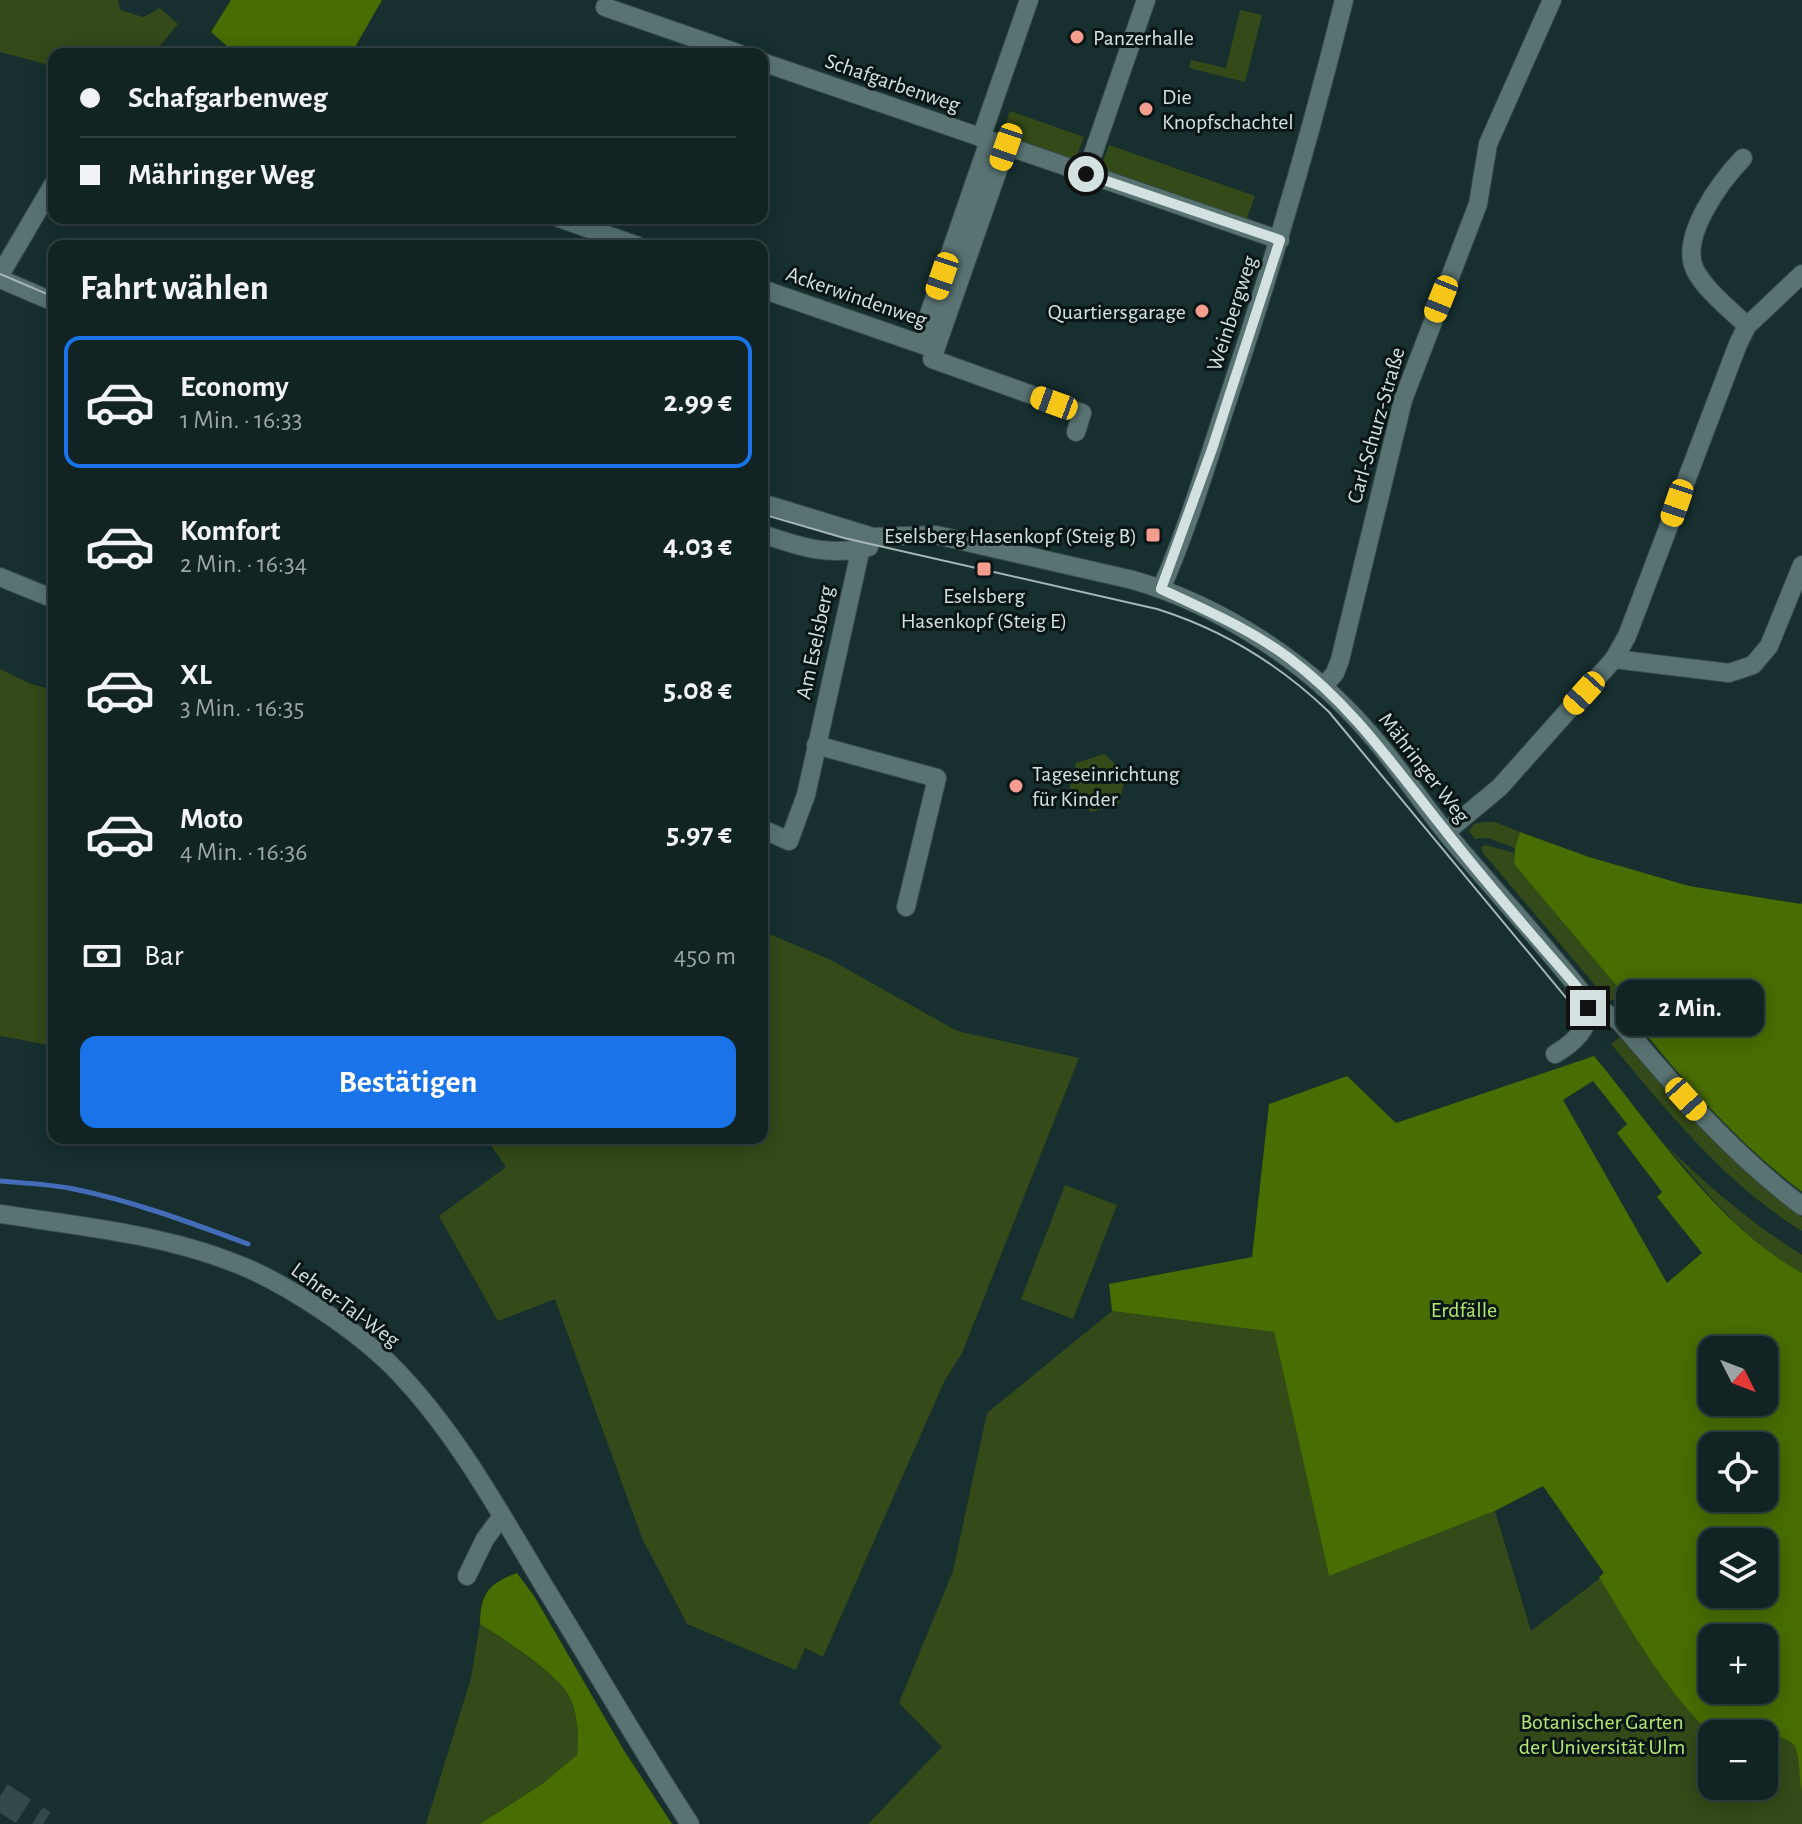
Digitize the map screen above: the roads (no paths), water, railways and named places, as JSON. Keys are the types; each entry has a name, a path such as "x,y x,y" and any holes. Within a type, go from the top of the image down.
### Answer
{"street":[{"path":"929,350 992,142 1029,0"},
{"path":"1086,174 1146,0"},
{"name":"Weinbergweg","path":"1161,589 1212,449 1280,240 1344,0"},
{"name":"Carl-Schurz-Straße","path":"1323,687 1335,673 1340,660 1403,400 1478,204 1488,144 1552,0"},
{"path":"605,7 723,48"},
{"name":"Schafgarbenweg","path":"768,64 1280,240"},
{"path":"1743,158 1723,179 1701,219 1691,258 1696,272 1747,326"},
{"path":"48,193 0,277 48,299"},
{"path":"576,224 621,240"},
{"path":"1446,832 1500,787 1614,659 1627,636 1711,409 1747,326 1802,274"},
{"name":"Ackerwindenweg","path":"768,291 929,350 1082,413 1076,432"},
{"path":"768,505 862,542"},
{"name":"Mähringer Weg","path":"768,536 822,552 843,553 862,542 943,536 1118,576 1161,589 1270,645 1323,687 1371,735 1446,832 1577,987 1588,1008"},
{"name":"Am Eselsberg","path":"768,832 789,841 806,795 862,542"},
{"path":"1614,659 1729,673 1753,665 1769,646 1802,565"},
{"path":"0,577 48,597"},
{"path":"816,745 937,778 906,907"},
{"path":"1555,1054 1583,1032 1589,1017 1588,1008 1601,1010 1619,1021 1709,1124 1758,1172 1802,1206"},
{"name":"Lehrer-Tal-Weg","path":"0,1214 111,1231 193,1250 248,1269 309,1302 392,1366 453,1442 502,1516 690,1824"},
{"path":"467,1576 485,1539 502,1516"}],"waterway":[{"path":"0,1181 92,1193 159,1212 248,1244"}],"tunnel":[{"path":"0,1796 43,1824"}],"tram line":[{"path":"0,274 48,294"},
{"path":"768,516 844,538 1157,609 1205,627 1249,650 1329,712 1587,1023"}],"place":[{"name":"Panzerhalle","path":"1077,37"},
{"name":"Die Knopfschachtel","path":"1146,109"},
{"name":"Quartiersgarage","path":"1202,311"},
{"name":"Eselsberg Hasenkopf (Steig B)","path":"1153,535"},
{"name":"Eselsberg Hasenkopf (Steig E)","path":"984,569"},
{"name":"Tageseinrichtung für Kinder","path":"1016,786"}],"park label":[{"name":"Erdfälle","path":"1464,1309"},
{"name":"Botanischer Garten der Universität Ulm","path":"1602,1734"}]}
